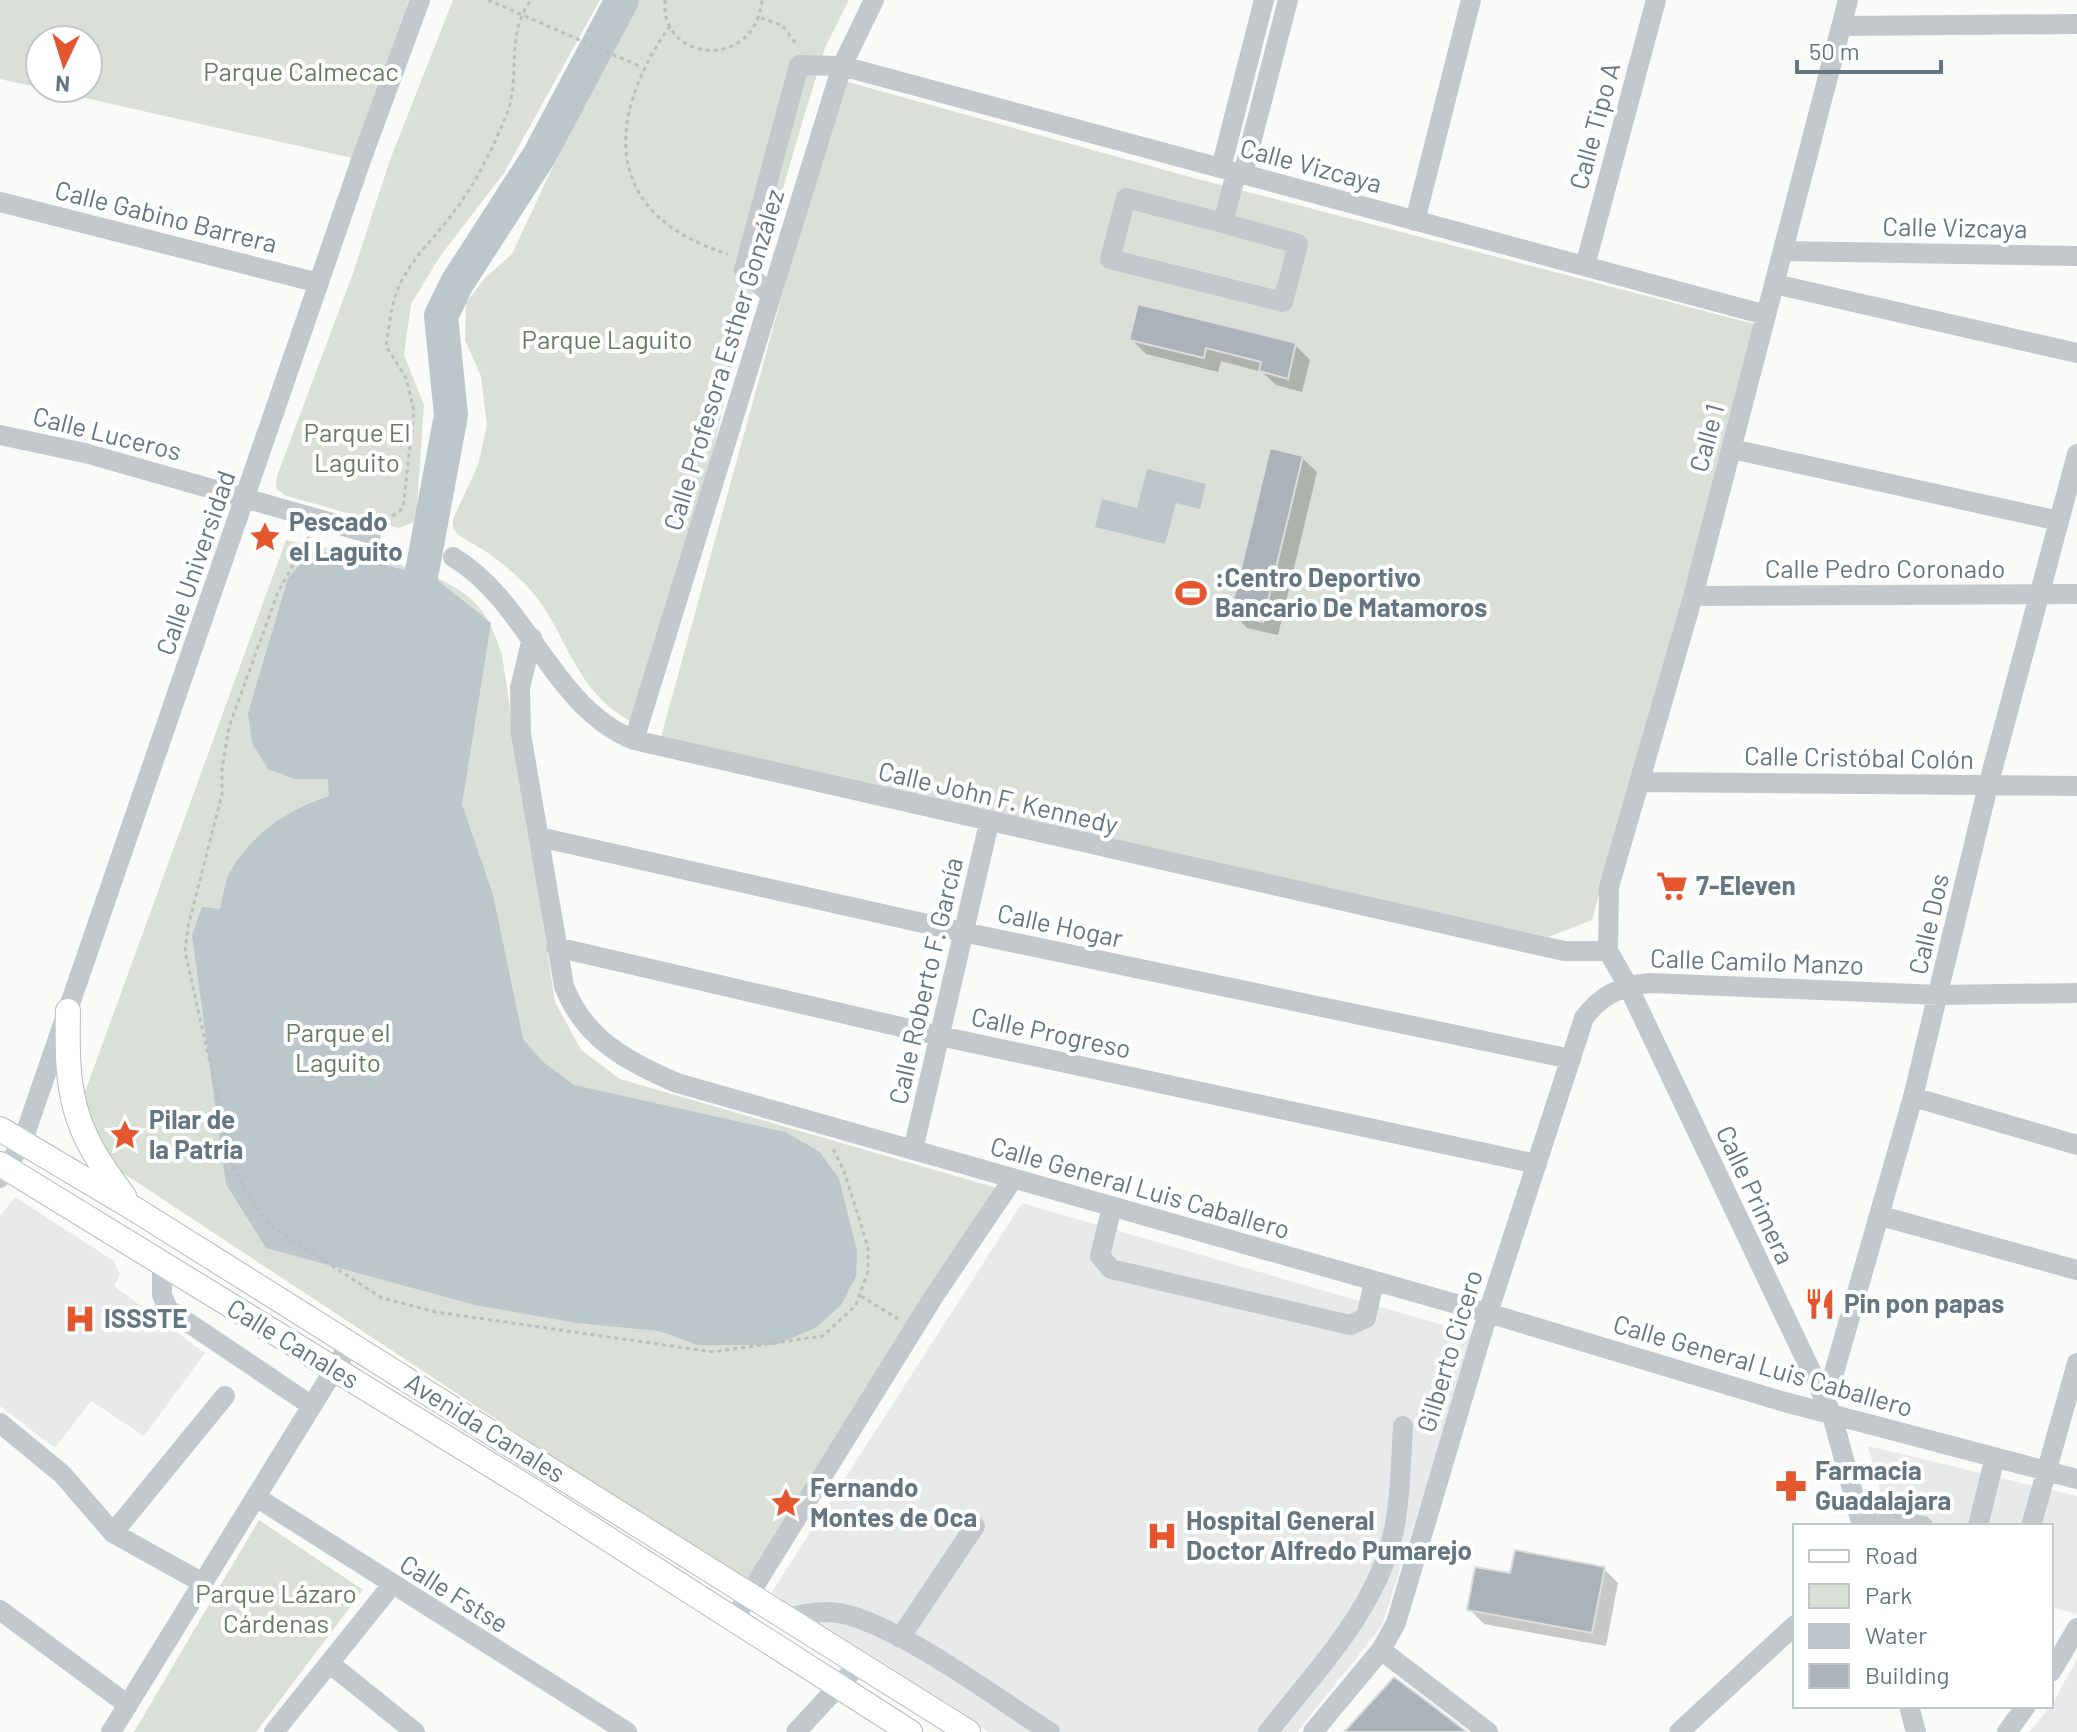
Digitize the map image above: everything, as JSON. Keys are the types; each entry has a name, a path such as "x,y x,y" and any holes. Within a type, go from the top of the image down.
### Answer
{"main road":[{"path":"68,1011 68,1078 75,1114 100,1165 133,1208"},
{"name":"Avenida Canales","path":"0,1129 133,1208 968,1732"},
{"name":"Calle Canales","path":"3,1170 335,1368 910,1732"}],"street":[{"name":"Calle Universidad","path":"3,1170 22,1143 420,0"},
{"name":"Calle Profesora Esther González","path":"634,740 842,66 874,0"},
{"path":"1223,223 1264,0"},
{"path":"1233,172 1288,0"},
{"path":"1415,221 1471,0"},
{"name":"Calle Tipo A","path":"1585,266 1656,0"},
{"name":"Calle 1","path":"1608,951 1609,887 1693,596 1848,0"},
{"path":"1843,26 2077,24"},
{"name":"Calle Vizcaya","path":"799,65 842,66 1766,315"},
{"path":"771,295 744,270 799,65"},
{"path":"1126,198 1223,223 1298,244 1283,302 1110,259 1126,198"},
{"name":"Calle Gabino Barrera","path":"0,202 319,283"},
{"name":"Calle Vizcaya","path":"1783,251 2077,256"},
{"path":"1775,284 2077,353"},
{"name":"Calle Luceros","path":"0,435 85,453 247,496 371,534"},
{"path":"1732,449 2059,521"},
{"name":"Calle Dos","path":"1828,1410 1913,1097 1988,786 2077,454"},
{"name":"Calle John F. Kennedy","path":"453,557 473,570 503,598 586,710 616,733 634,740 1564,951 1608,951"},
{"name":"Calle Pedro Coronado","path":"1693,596 2077,594"},
{"name":"Calle General Luis Caballero","path":"532,638 519,705 521,734 556,947 569,999 605,1045 628,1061 677,1083 2077,1479"},
{"name":"Calle Cristóbal Colón","path":"1640,782 2077,786"},
{"name":"Calle Roberto F. García","path":"913,1150 989,823"},
{"name":"Calle Hogar","path":"539,837 963,932 1571,1059"},
{"name":"Calle Progreso","path":"556,947 940,1036 1537,1164"},
{"name":"Calle Primera","path":"1608,951 1627,984 1828,1410 1860,1520"},
{"name":"Calle Camilo Manzo","path":"1627,984 1939,995 2077,993"},
{"name":"Gilberto Cicero","path":"1313,1732 1381,1650 1396,1623 1488,1313 1584,1018 1595,1002 1627,984"},
{"path":"1913,1097 2077,1145"},
{"path":"734,1619 914,1329 1013,1179"},
{"path":"1112,1207 1100,1256 1111,1269 1350,1325 1366,1318 1374,1282"},
{"path":"1881,1216 2077,1270"},
{"path":"162,1265 162,1295 168,1309 312,1406"},
{"path":"111,1732 350,1344"},
{"path":"2031,1524 2077,1363"},
{"path":"113,1533 225,1396"},
{"path":"0,1423 62,1474 113,1533 203,1583"},
{"path":"1268,1732 1357,1618 1381,1570 1396,1520 1403,1426"},
{"path":"1978,1524 1995,1457"},
{"name":"Calle Fstse","path":"256,1497 391,1586 627,1732"},
{"path":"1860,1520 1902,1524"},
{"path":"900,1638 975,1526"},
{"path":"274,1732 391,1586"},
{"path":"0,1610 128,1705"},
{"path":"787,1618 813,1611 848,1615 900,1638 1050,1732"},
{"path":"1679,1732 1793,1627"},
{"path":"2053,1669 2077,1629"},
{"path":"1381,1650 1488,1732"},
{"path":"329,1663 415,1732"},
{"path":"796,1732 860,1663"},
{"path":"1910,1708 1916,1732"},
{"path":"2007,1732 2025,1708"}],"path":[{"path":"488,0 566,31 642,67"},
{"path":"371,534 403,508 413,430 411,391 386,346 395,298 408,269 451,216 494,146 514,97 513,41 521,13 531,0"},
{"path":"665,0 670,26 682,40 699,50 718,52 736,46 751,34 761,18 762,0"},
{"path":"761,18 782,25 796,39 799,65"},
{"path":"670,26 642,67 633,87 626,147 631,184 644,206 678,231 713,249 747,260"},
{"path":"311,533 278,592 229,727 222,769 222,794 188,927 185,952 234,1169 269,1225 382,1298 436,1312 713,1352 823,1336 843,1320 861,1296 868,1271 868,1247 844,1171 822,1124"},
{"path":"861,1296 914,1329"}],"shaded area":[{"name":"ISSSTE","path":"15,1197 114,1261 120,1274 114,1286 205,1353 144,1436 91,1401 55,1448 0,1406 0,1216"},
{"path":"1022,1203 1474,1334 1382,1626 1297,1732 988,1732 768,1598"},
{"path":"1868,1446 2077,1496 2077,1614 2053,1608 2053,1524 1889,1524"},
{"path":"2077,1659 2077,1732 2029,1732 2049,1708 2053,1708 2053,1702"}],"green space":[{"name":"Parque Calmecac","path":"0,0 409,0 352,158 104,102 104,24 24,24 24,84 0,79"},
{"name":"Parque El Laguito","path":"453,0 600,0 504,173 441,255 411,304 404,355 424,405 416,521 399,528 284,495 276,488 277,476 353,273 390,160"},
{"name":"Parque Laguito","path":"631,0 849,0 825,48 802,123 739,340 704,488 630,721 610,707 582,675 540,602 526,585 508,568 457,533 453,529 453,519 478,465 487,425 481,376 465,340 466,303 485,278 512,254"},
{"name":":Centro Deportivo Bancario De Matamoros","path":"841,80 1190,177 1758,325 1592,920 1548,937 661,737"},
{"name":"Parque el Laguito","path":"286,540 385,560 435,577 473,601 487,619 502,655 555,1002 581,1050 620,1079 997,1188 929,1285 747,1585 111,1165 82,1100"},
{"name":"Parque Lázaro Cárdenas","path":"259,1520 363,1590 256,1732 134,1732"}],"water":[{"path":"1147,469 1206,484 1200,509 1176,503 1165,544 1095,527 1102,499 1137,508"},
{"name":"Parque el Laguito","path":"336,551 436,579 491,623 462,804 493,895 523,1039 542,1061 574,1085 785,1132 820,1152 839,1179 857,1251 856,1276 841,1305 817,1327 775,1345 698,1345 659,1331 577,1323 475,1305 266,1248 226,1184 192,935 202,907 220,909 228,876 260,834 286,815 329,796 328,779 295,779 268,769 252,743 248,713 288,578 309,554"}],"building":[{"path":"1138,304 1296,343 1288,379 1259,371 1261,362 1206,348 1204,358 1129,340"},
{"path":"1270,448 1303,456 1263,622 1230,614"},
{"path":"1515,1550 1605,1567 1592,1633 1467,1610 1475,1567 1510,1573"},
{"path":"1394,1677 1424,1699 1467,1732 1344,1732"}],"waterway":[{"path":"421,577 451,415 441,316 457,283 539,156 622,0"}],"place":[{"name":"Pescado el Laguito","path":"265,537"},
{"name":":Centro Deportivo Bancario De Matamoros","path":"1191,593"},
{"name":"7-Eleven","path":"1672,886"},
{"name":"Pilar de la Patria","path":"125,1135"},
{"name":"Pin pon papas","path":"1820,1304"},
{"name":"ISSSTE","path":"80,1319"},
{"name":"Farmacia Guadalajara","path":"1791,1486"},
{"name":"Fernando Montes de Oca","path":"786,1503"},
{"name":"Hospital General Doctor Alfredo Pumarejo","path":"1162,1536"}]}
